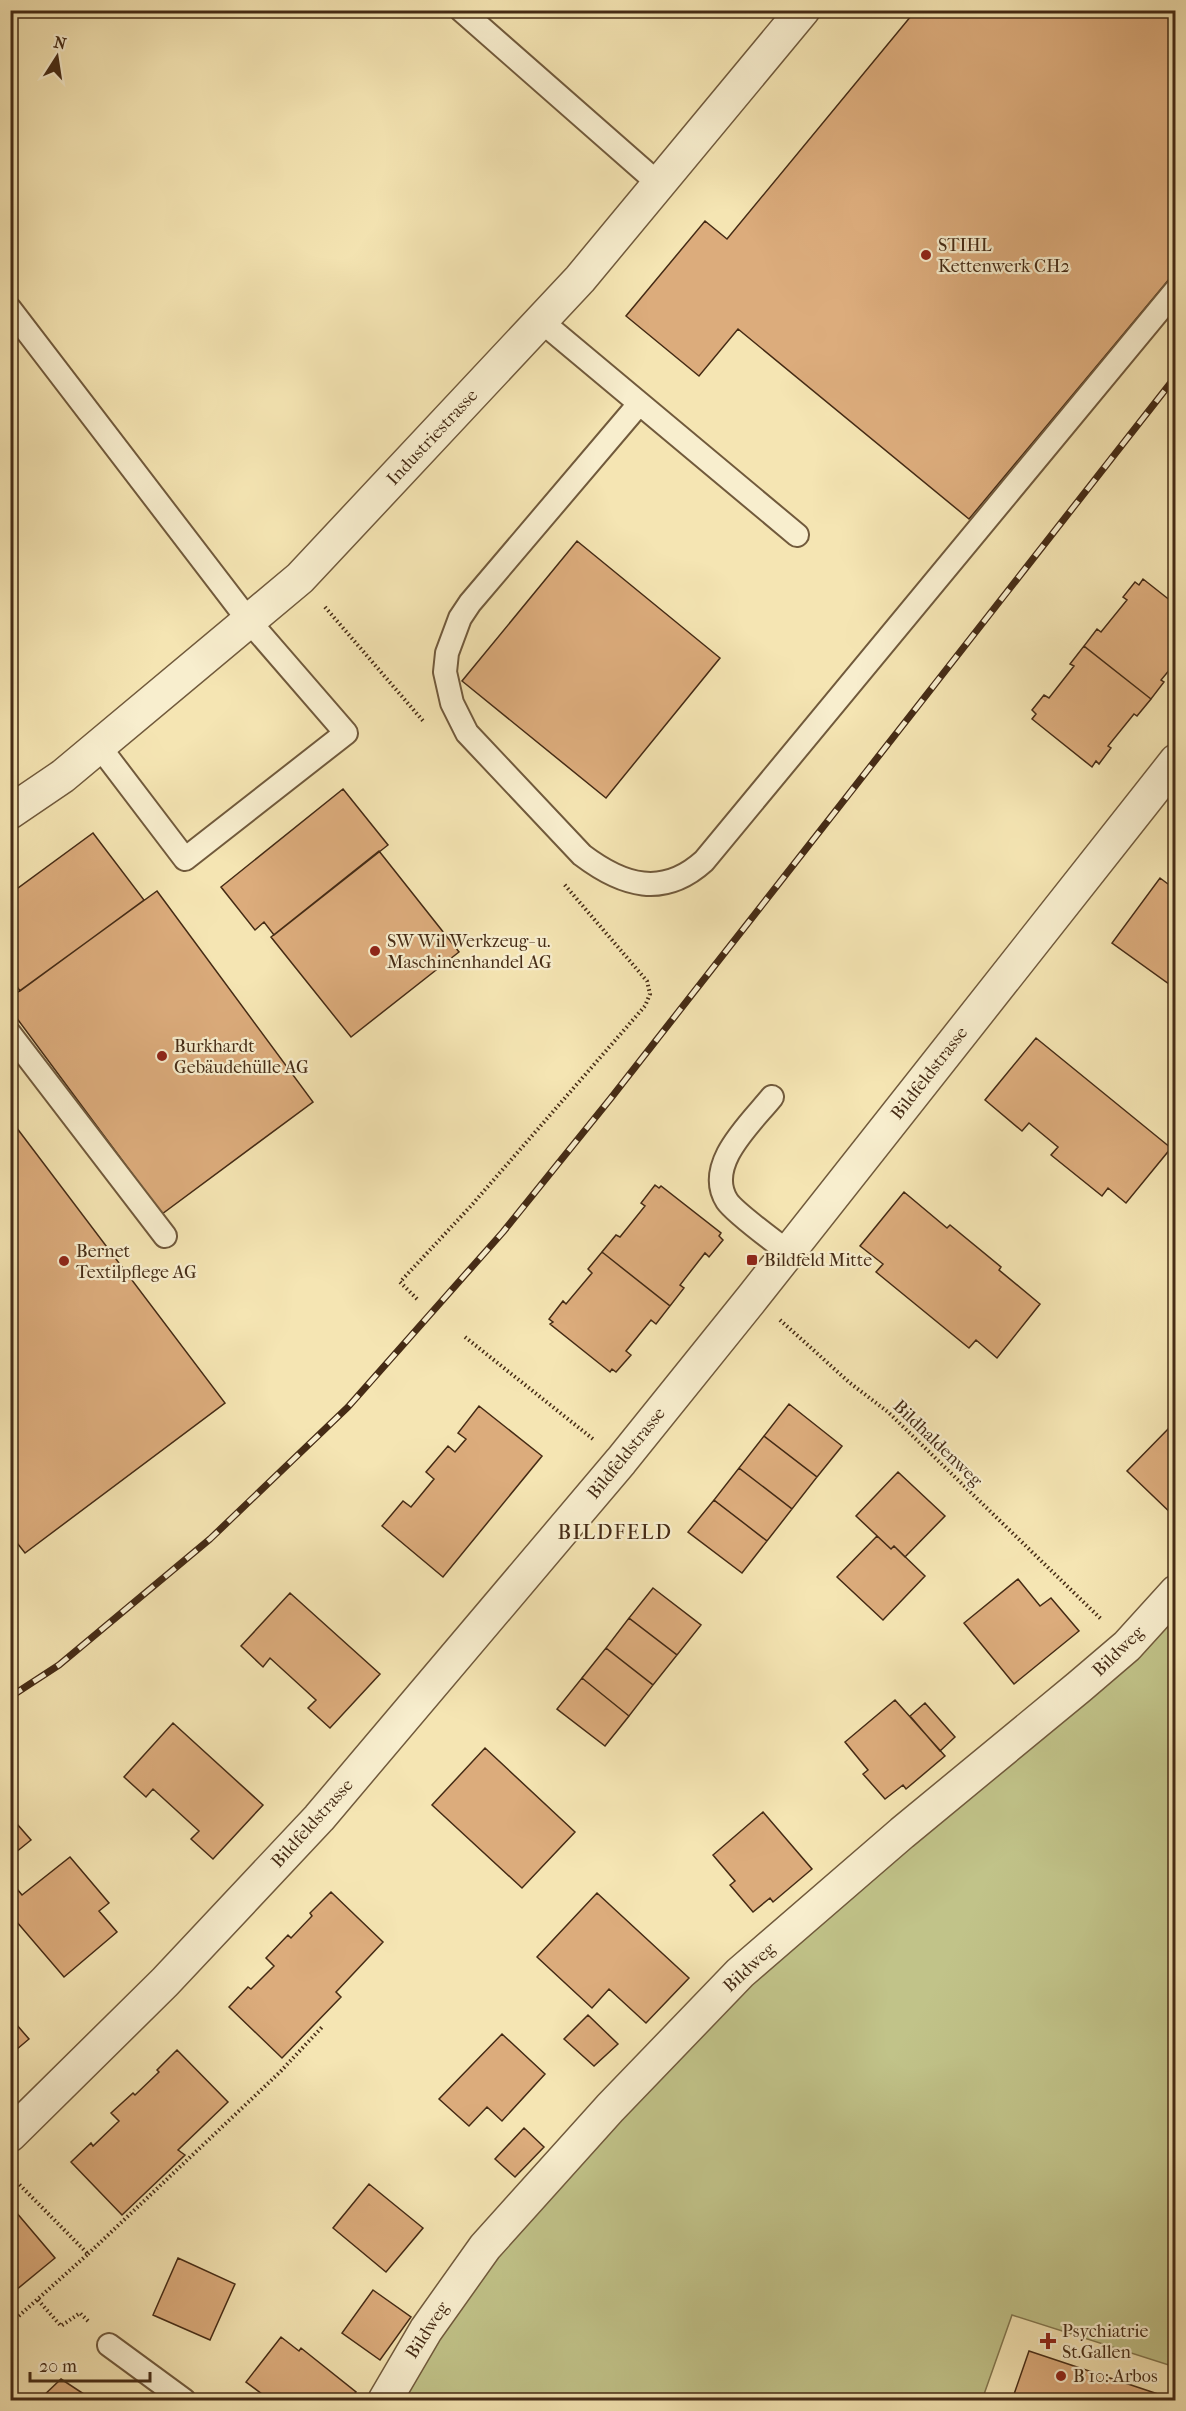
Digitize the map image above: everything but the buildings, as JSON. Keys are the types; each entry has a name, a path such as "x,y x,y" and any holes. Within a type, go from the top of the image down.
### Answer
{"street":[{"name":"Industriestrasse","path":"10,812 63,776 300,578 580,279 802,10"},
{"name":"Bildfeldstrasse","path":"10,2135 165,1982 319,1818 621,1461 1176,761"},
{"name":"Bildweg","path":"385,2400 426,2330 485,2247 610,2108 740,1973 1111,1660 1127,1646 1176,1592"}],"lane":[{"path":"461,10 659,184"},
{"path":"639,404 470,603 460,618 447,653 445,672 452,703 467,733 582,855 625,880 643,884 659,884 674,881 691,873 704,861 1176,290"},
{"path":"10,309 249,621 346,734 186,859 99,746"},
{"path":"541,321 797,535"},
{"path":"10,1034 165,1236"},
{"path":"772,1097 731,1148 722,1168 721,1180 728,1203 788,1252"},
{"path":"109,2345 184,2400"}],"path":[{"path":"300,578 431,730"},
{"path":"417,1299 400,1282 470,1207 630,1024 645,1006 650,994 648,981 562,883"},
{"name":"Bildhaldenweg","path":"753,1297 850,1383 888,1412 1097,1615"},
{"path":"465,1337 575,1424"},
{"path":"10,2324 88,2254 280,2072 323,2026"},
{"path":"10,2175 88,2254"},
{"path":"38,2300 61,2326 80,2313 86,2319"}],"green space":[{"path":"1175,1609 1175,2367 1012,2315 982,2400 396,2400 469,2282 737,1992"}],"railway":[{"path":"10,1697 59,1665 210,1539 348,1407 503,1232 611,1098 1176,376"}],"place":[{"name":"STIHL Kettenwerk CH2","path":"926,255"},
{"name":"SW Wil Werkzeug- u. Maschinenhandel AG","path":"375,951"},
{"name":"Burkhardt Gebäudehülle AG","path":"162,1056"},
{"name":"Bildfeld Mitte","path":"752,1260"},
{"name":"Bernet Textilpflege AG","path":"64,1261"},
{"name":"Psychiatrie St.Gallen","path":"1048,2341"},
{"name":"B 10: Arbos","path":"1061,2376"}],"district":[{"name":"BILDFELD","path":"615,1532"}]}
